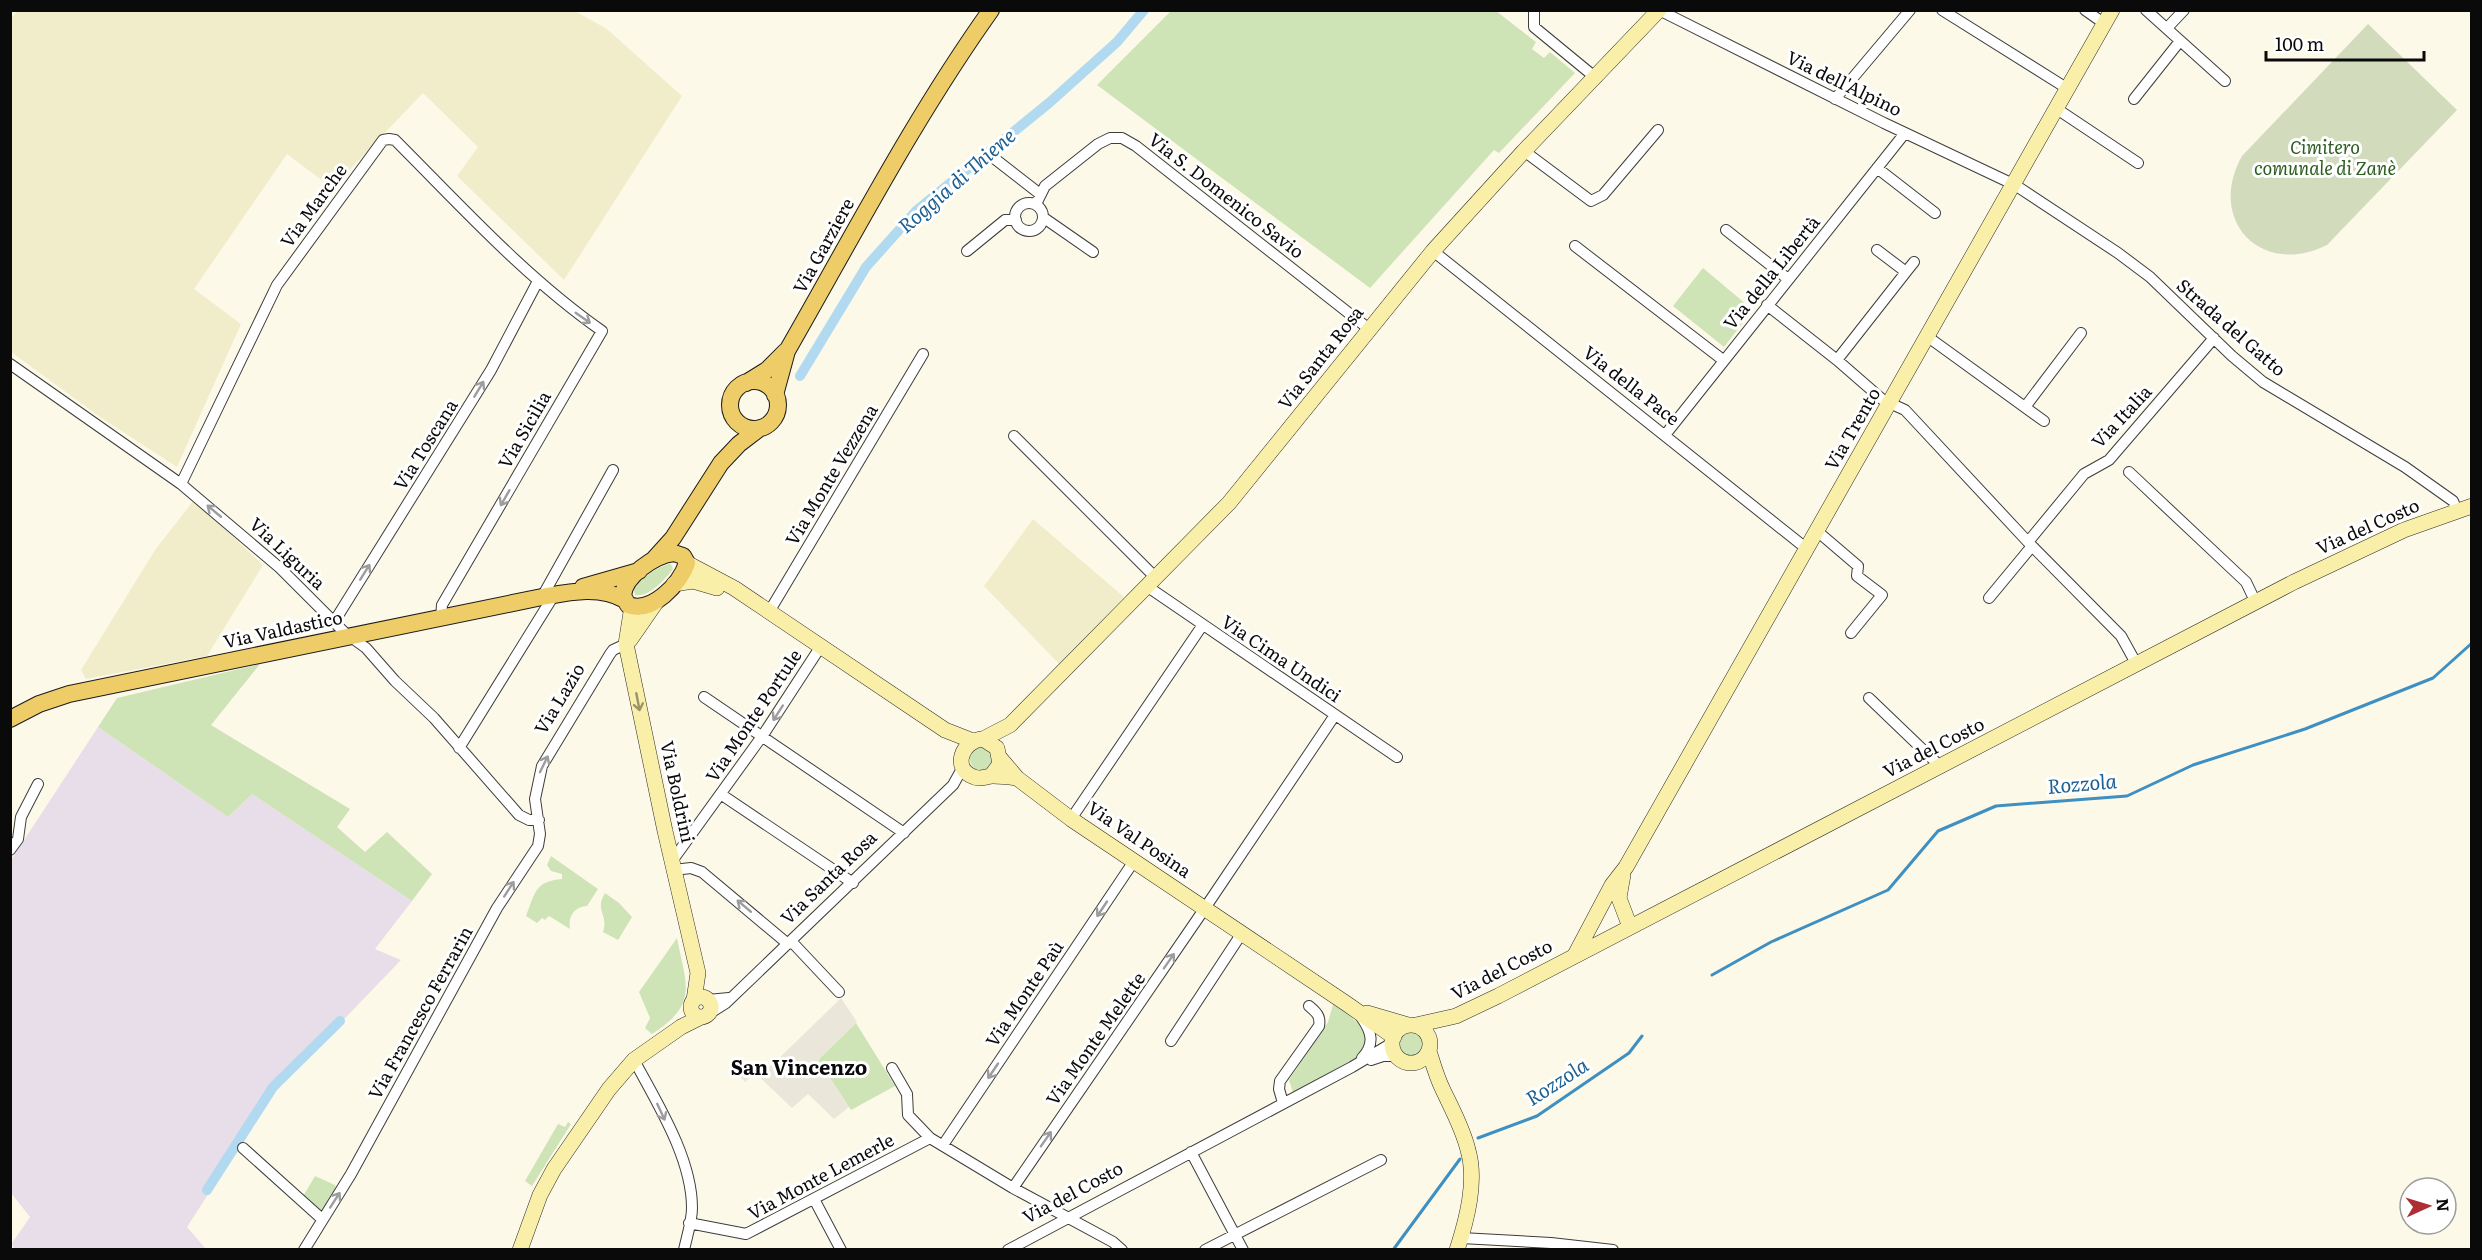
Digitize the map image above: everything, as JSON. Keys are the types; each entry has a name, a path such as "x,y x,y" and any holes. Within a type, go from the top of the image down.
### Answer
{"main road":[{"name":"Via Garziere","path":"628,603 624,590 627,582 647,566 673,538 721,463 739,444 766,426 775,415 777,408 775,395 787,351 895,162 960,55 991,10"},
{"name":"Via Garziere","path":"721,463 734,419 730,402 733,393 762,374 787,351"},
{"path":"746,383 760,382 775,395"},
{"path":"734,419 745,428 760,428"},
{"name":"Via Garziere","path":"686,561 684,537 692,509"},
{"name":"Via Valdastico","path":"555,595 647,566 668,554 677,553 686,561"},
{"path":"628,603 649,605 657,601 674,584 686,561"},
{"name":"Via Valdastico","path":"10,719 39,704 69,694 555,595 595,591 613,594 628,603"}],"street":[{"path":"1534,10 1534,27 1596,78"},
{"name":"Via Santa Rosa","path":"700,1008 730,998 853,883 953,785 970,750 1010,725 1229,503 1433,251 1524,151 1659,10"},
{"name":"Via dell'Alpino","path":"1659,10 1835,99 2015,185"},
{"path":"1835,99 1910,10"},
{"path":"1942,10 2068,89"},
{"path":"2085,10 2108,17"},
{"path":"2146,10 2225,81"},
{"path":"2167,28 2184,10"},
{"name":"Via Trento","path":"1575,955 1612,885 1626,867 2015,185 2108,17"},
{"path":"2134,99 2180,41"},
{"path":"2057,109 2138,164"},
{"path":"1524,151 1591,201 1603,195 1658,130"},
{"name":"Via della Libertà","path":"1665,435 1905,133"},
{"name":"Via S. Domenico Savio","path":"1038,200 1045,186 1098,144 1110,138 1122,138 1136,146 1370,329"},
{"name":"Via Marche","path":"181,484 276,285 383,140 395,140 538,281"},
{"path":"994,159 1038,200 1044,218 1093,252"},
{"path":"1877,168 1935,213"},
{"name":"Strada del Gatto","path":"2015,185 2118,253 2150,277 2263,382 2404,467 2464,508"},
{"path":"1038,200 1023,205 1016,211 1016,220 1020,228 1029,231 1037,229 1044,218"},
{"path":"966,251 1005,220 1016,220"},
{"path":"1726,230 1788,279"},
{"path":"1575,246 1723,360"},
{"path":"1877,250 1906,272"},
{"name":"Via della Pace","path":"1433,251 1807,549"},
{"path":"1837,360 1914,262"},
{"name":"Via Sicilia","path":"441,618 442,605 602,331 567,306 538,281"},
{"name":"Via Toscana","path":"334,622 491,370 538,281"},
{"path":"1767,305 1875,393 1905,410 2030,544 2121,636 2137,665"},
{"path":"2025,407 2081,333"},
{"path":"1928,337 2044,421"},
{"name":"Via Italia","path":"1989,598 2084,474 2109,460 2214,338"},
{"name":"Via Monte Vezzena","path":"770,612 923,354"},
{"name":"Via Liguria","path":"10,364 181,484 280,568 334,622 366,648 434,718 519,815 528,820 539,820"},
{"name":"Via Cima Undici","path":"1014,436 1152,583 1202,626 1397,757"},
{"path":"459,748 555,595 613,470"},
{"path":"2129,472 2246,582 2256,603"},
{"name":"Via del Costo","path":"1412,1025 1456,1016 2256,603 2404,531 2464,508"},
{"path":"1817,531 1858,566 1857,576 1882,595 1851,633"},
{"name":"Via Val Posina","path":"686,561 734,588 945,730 970,750 983,777"},
{"name":"Via Val Posina","path":"674,584 685,581 700,582 746,597"},
{"path":"620,647 657,601"},
{"name":"Via Lazio","path":"539,820 535,798 542,765 620,647 628,603"},
{"path":"1071,819 1202,626"},
{"name":"Via Monte Portule","path":"673,866 821,646"},
{"name":"Via Boldrini","path":"620,647 698,973 700,1008"},
{"path":"704,697 904,833"},
{"path":"1869,698 1941,767"},
{"name":"Via Monte Melette","path":"1013,1188 1335,715"},
{"name":"Via Santa Rosa","path":"1000,756 1010,725"},
{"name":"Via Val Posina","path":"970,750 993,744 1017,778 1071,819 1355,1009 1442,1089"},
{"path":"983,777 998,768 1000,756"},
{"path":"983,777 1017,778"},
{"name":"Via Santa Rosa","path":"953,785 983,777"},
{"path":"10,850 18,839 21,817 38,784"},
{"path":"722,795 853,883"},
{"name":"Via Francesco Ferrarin","path":"304,1250 351,1174 497,908 538,846 539,820"},
{"name":"Via Monte Paù","path":"944,1145 1134,861"},
{"path":"673,866 702,872 790,942 839,992"},
{"name":"Via Trento","path":"1626,867 1619,898 1630,927"},
{"path":"1599,910 1602,922 1613,935"},
{"path":"1172,1041 1242,933"},
{"path":"1283,1103 1279,1089 1280,1081 1319,1026 1320,1020 1317,1013 1309,1006"},
{"path":"520,1250 540,1195 554,1169 603,1097 634,1060 681,1026 700,1008"},
{"path":"1355,1009 1366,1024 1372,1038 1370,1049 1356,1064"},
{"name":"Via Val Posina","path":"1355,1009 1412,1025"},
{"path":"1456,1016 1430,1047 1421,1060 1398,1050 1399,1029 1412,1025 1426,1032 1430,1047 1442,1089 1469,1150 1472,1174 1470,1197 1459,1244 1613,1250"},
{"name":"Via del Costo","path":"1008,1250 1356,1064 1398,1050"},
{"path":"634,1060 675,1141 689,1182 692,1209 684,1250"},
{"path":"892,1068 907,1094 909,1115 930,1138 1013,1188 1113,1242 1122,1250"},
{"name":"Via Monte Lemerle","path":"689,1223 747,1234 930,1138"},
{"path":"243,1148 322,1219"},
{"path":"1191,1152 1243,1250"},
{"path":"1204,1250 1381,1160"},
{"path":"813,1199 841,1250"}],"shaded area":[{"path":"17,11 575,11 607,29 682,96 564,280 457,176 478,147 423,93 332,188 287,154 194,289 241,324 177,467 100,417 11,352 10,20"},
{"path":"194,500 263,565 207,656 86,679 81,670 155,550"},
{"path":"1033,519 1124,597 1059,664 984,586"},
{"path":"98,727 228,817 252,794 412,901 375,949 401,960 275,1091 187,1227 206,1249 14,1249 12,1243 30,1217 11,1193 11,860"},
{"path":"841,998 857,1022 818,1060 849,1107 834,1119 808,1094 792,1108 755,1073 745,1082 731,1067 741,1059 751,1067 771,1066"}],"green space":[{"path":"1172,10 1496,11 1536,42 1532,49 1544,58 1550,52 1575,73 1499,153 1494,150 1370,288 1097,85"},
{"name":"Cimitero comunale di Zanè","path":"2368,24 2457,110 2327,245 2303,253 2281,254 2262,248 2246,237 2236,221 2231,202 2233,180 2242,156"},
{"path":"1703,268 1753,310 1724,347 1673,306"},
{"path":"671,564 673,569 651,591 635,595 633,588 640,581 654,571"},
{"path":"260,664 211,725 350,809 337,827 365,852 387,832 432,874 412,901 252,794 228,817 98,727 117,698"},
{"path":"980,745 993,749 992,769 980,772 972,766 970,757 972,750"},
{"path":"551,856 598,889 587,906 575,910 570,920 570,929 549,916 537,923 526,916 537,890 546,882 562,879 562,874 551,871 547,865"},
{"path":"605,893 619,903 632,917 618,940 603,932 601,904"},
{"path":"677,938 684,969 683,1003 667,1023 652,1034 645,1028 650,1018 639,992"},
{"path":"1334,1001 1365,1030 1369,1038 1361,1055 1293,1093 1289,1080 1328,1022"},
{"path":"856,1023 895,1086 851,1110 818,1060"},
{"path":"1406,1033 1416,1033 1423,1040 1423,1050 1416,1057 1406,1057 1399,1050 1399,1040"},
{"path":"568,1122 571,1124 532,1186 525,1181 558,1124 565,1127"},
{"path":"315,1176 335,1185 336,1189 322,1213 302,1198"}],"waterway":[{"name":"Roggia di Thiene","path":"800,376 866,267 916,211 1049,103 1117,42 1144,10"},
{"name":"Rozzola","path":"1712,975 1771,942 1888,890 1938,831 1996,806 2127,796 2193,765 2305,729 2433,678 2472,643"},
{"name":"Roggia di Thiene","path":"207,1190 273,1087 340,1021"},
{"name":"Rozzola","path":"1478,1138 1537,1116 1629,1053 1642,1036"},
{"name":"Rozzola","path":"1393,1250 1460,1159"}],"district":[{"name":"San Vincenzo","path":"799,1068"}]}
